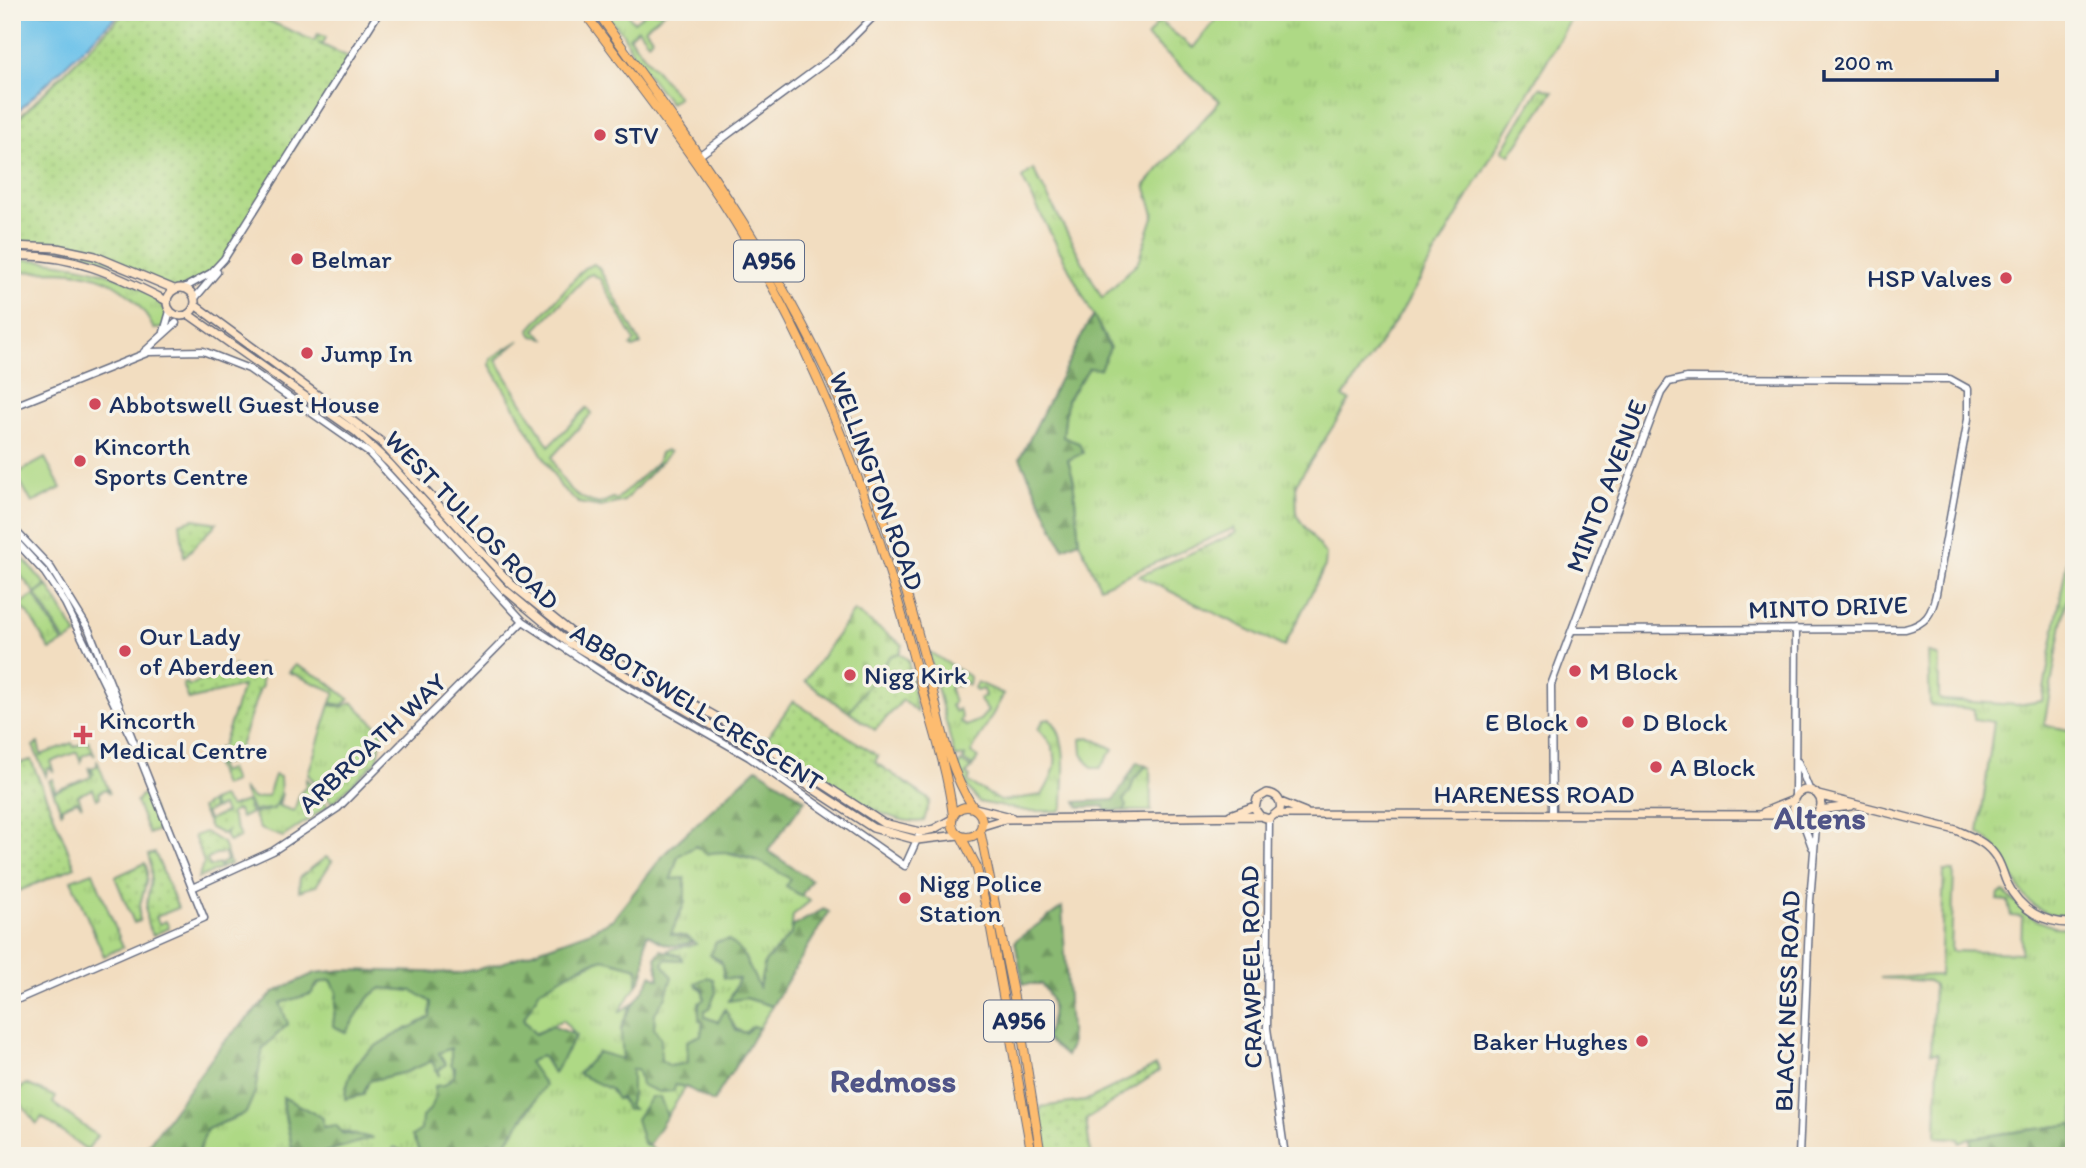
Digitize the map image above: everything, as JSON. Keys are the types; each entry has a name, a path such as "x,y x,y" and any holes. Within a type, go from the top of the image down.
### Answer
{"main road":[{"name":"WELLINGTON ROAD","path":"584,12 698,157 779,298 842,433 906,628 952,817"},
{"name":"WELLINGTON ROAD","path":"597,12 788,293 847,418 876,497 918,634 955,776 974,808"},
{"path":"12,246 57,248 95,256 174,289 184,288 195,301 188,314 179,316 170,311 167,301 107,270 54,257 12,256"},
{"path":"167,301 174,289"},
{"name":"WEST TULLOS ROAD","path":"195,301 380,440 511,584 552,620 599,651 740,730 873,817 919,836"},
{"name":"WEST TULLOS ROAD","path":"188,314 356,432 389,463 503,589 546,626 593,658 758,752 863,822 884,833 960,835"},
{"path":"1855,806 1800,816 1793,807 1794,797 1809,789 1818,795 1855,806 1956,830 1976,839 1995,855 2008,884 2024,906 2052,921 2074,922"},
{"path":"960,835 972,836 981,828 999,820 1016,819 1223,817 1260,816 1269,819 1278,814 1280,802 1276,796 1267,793 1259,797 1255,806 1223,817"},
{"path":"1818,795 1818,812"},
{"name":"HARENESS ROAD","path":"1760,813 1794,797"},
{"name":"HARENESS ROAD","path":"1280,802 1308,814"},
{"path":"1255,806 1260,816"},
{"path":"919,836 952,817 961,807 1016,819"},
{"name":"A956","path":"974,808 981,816 981,828 1021,1028 1041,1156"},
{"name":"HARENESS ROAD","path":"1278,814 1332,816 1760,813 1800,816"},
{"name":"A956","path":"952,817 953,828 960,835 976,865 992,929 1032,1156"}],"street":[{"path":"184,288 211,273 224,258 379,12"},
{"path":"698,157 834,56 878,12"},
{"path":"195,301 218,272 224,258"},
{"name":"ABBOTSWELL CRESCENT","path":"159,339 169,323 170,311"},
{"name":"ABBOTSWELL CRESCENT","path":"140,355 176,323"},
{"name":"ABBOTSWELL CRESCENT","path":"12,407 140,355 183,349 217,355 249,369 338,429 392,476 523,621 594,668 749,757 905,866 919,836"},
{"name":"MINTO AVENUE","path":"1552,814 1552,685 1661,393 1669,382 1687,378 1950,379 1965,386"},
{"name":"MINTO DRIVE","path":"1572,630 1905,629 1916,626 1928,617 1936,594 1968,419 1970,394 1965,386"},
{"path":"12,527 51,568 78,609 114,689 204,918 12,1002"},
{"path":"12,537 45,573 65,603 132,740"},
{"name":"ARBROATH WAY","path":"192,888 273,851 330,814 381,767 523,621"},
{"path":"1794,797 1797,760 1796,629"},
{"path":"1797,760 1809,789"},
{"name":"BLACK NESS ROAD","path":"1799,1156 1813,849 1818,812"},
{"name":"BLACK NESS ROAD","path":"1800,816 1813,849"},
{"name":"CRAWPEEL ROAD","path":"1269,819 1267,1028 1285,1156"}],"green space":[{"path":"125,12 249,12 314,41 318,34 326,37 323,44 318,43 351,58 218,267 184,288 174,289 111,262 68,250 12,246 12,125"},
{"path":"602,12 626,12 634,22 647,12 665,12 645,28 652,38 648,42 638,29 629,37 678,97 670,103 634,56 622,32"},
{"path":"1222,12 1245,20 1250,12 1575,12 1399,316 1343,397 1350,400 1296,484 1297,516 1326,555 1325,566 1284,647 1139,576 1236,533 1234,528 1100,587 1079,541 1073,477 1068,460 1082,453 1063,437 1067,400 1089,368 1110,348 1022,178 1033,169 1102,298 1138,262 1154,214 1145,185 1220,101 1147,37 1159,21 1193,48"},
{"path":"1540,87 1553,92 1510,155 1502,151"},
{"path":"12,259 74,265 120,278 156,300 167,314 164,328 154,329 141,308 127,293 111,283 95,276 76,273 12,272"},
{"path":"594,264 599,268 641,344 633,348 630,346 635,341 600,279 592,274 535,330 544,338 533,336 529,330 584,268"},
{"path":"1094,316 1110,348 1100,369 1089,368 1067,400 1063,437 1079,443 1083,453 1068,460 1073,477 1079,541 1063,548 1020,458"},
{"path":"520,340 496,360 549,446 587,408 592,413 552,457 559,474 575,493 600,504 613,498 616,500 657,463 660,453 666,450 670,452 624,501 601,507 579,503 561,487 490,365 491,358"},
{"path":"45,458 61,488 32,503 16,474"},
{"path":"2074,481 2074,578 2069,600 2066,601 2044,725 2074,731 2074,916 2053,915 2026,898 1992,844 1979,833 1994,722 1974,719 1974,709 1930,705 1928,652 1939,657 1939,698 1942,700 2017,705 2042,701 2072,532 2065,530"},
{"path":"194,519 217,523 184,557 180,523"},
{"path":"12,545 46,585 35,593 12,565"},
{"path":"48,586 77,635 65,642 36,594"},
{"path":"34,595 63,643 50,650 28,613 19,605"},
{"path":"854,611 903,645 899,653 890,656 849,712 805,681"},
{"path":"928,651 970,677 969,685 961,681 959,686 953,685 950,689 954,703 951,706 956,712 959,709 962,718 960,722 966,726 980,720 988,711 979,699 985,696 983,689 976,691 974,688 977,682 1004,694 971,753 978,758 973,766 963,760 965,756 955,758"},
{"path":"899,653 908,660 917,712 903,700 875,730 849,712 890,656"},
{"path":"258,665 261,665 262,688 237,755 239,759 218,765 221,772 229,769 234,782 223,786 210,752 222,747 243,686 189,700 183,684 187,683 189,686 201,681 202,675 204,680 233,672 234,666 237,672 257,671"},
{"path":"295,665 324,679 349,699 342,705 331,703 335,692 289,672"},
{"path":"793,701 878,756 875,762 930,800 924,821 906,821 865,805 767,738"},
{"path":"352,702 382,731 378,760 332,803 308,774 330,705 342,707"},
{"path":"1050,719 1056,727 1063,748 1063,806 1060,811 1027,811 979,802 963,781 958,768 961,762 972,768 966,774 970,777 968,782 1001,801 1042,795 1055,768 1055,760 1051,745 1038,729 1044,720"},
{"path":"1089,737 1113,749 1100,768 1092,768 1082,754 1081,739"},
{"path":"89,741 95,756 91,752 82,756 81,762 77,752 50,762 54,772 50,768 47,769 46,776 33,746 38,743 41,755 72,743 74,747"},
{"path":"31,760 75,867 12,894 12,765"},
{"path":"97,760 110,794 106,789 99,792 100,797 97,799 93,789 78,795 82,806 77,801 62,807 62,813 49,781 53,779 55,791 91,777 88,767 94,775 91,768 97,766"},
{"path":"1137,762 1146,766 1134,779 1130,792 1123,800 1126,806 1124,811 1105,811 1105,806 1079,807 1076,802 1114,800"},
{"path":"1146,766 1150,768 1151,811 1124,811 1126,806 1122,800 1130,792 1134,779"},
{"path":"757,768 805,800 768,851 811,880 801,896 786,886 790,879 750,858 729,853 706,854 696,846 678,856 671,879 685,878 685,902 671,934 687,937 692,942 668,945 648,934 644,971 637,985 638,968 604,959 586,964 540,990 523,1020 535,1034 552,1026 576,1035 554,1073 542,1055 529,1062 545,1085 497,1156 422,1156 412,1136 421,1130 422,1117 433,1104 435,1086 444,1085 454,1076 451,1048 439,1053 446,1064 439,1070 439,1076 432,1061 406,1072 369,1081 363,1095 345,1099 354,1068 363,1057 387,1039 430,1017 431,1002 413,991 381,988 368,998 346,1032 333,1026 337,992 331,980 319,983 311,994 280,1003 288,1024 263,1048 255,1092 246,1113 207,1129 197,1156 140,1156 223,1043 274,992 315,973 344,970 460,973 499,964 591,931 613,919 666,852"},
{"path":"275,775 280,777 278,803 271,809 253,812 242,788 253,799 268,796"},
{"path":"306,778 328,806 283,837 260,829 253,814 274,809 282,793 279,806 294,811 300,793 306,787"},
{"path":"141,795 147,795 161,829 149,834 136,802"},
{"path":"222,797 230,807 246,801 251,813 241,818 238,810 230,813 240,837 229,842 225,835 227,831 222,834 210,828 201,808 210,802 213,809 205,813 208,820 225,813 222,806 214,809 211,801"},
{"path":"205,832 223,843 230,864 221,868 220,864 227,861 225,853 215,854 207,860 210,867 218,864 220,869 198,878 204,862 194,836"},
{"path":"696,846 766,863 790,879 786,886 810,901 793,915 791,934 765,962 759,988 742,952 711,955 739,979 729,1000 746,998 772,1006 759,1028 752,1026 746,1033 705,1017 705,1010 709,1009 716,992 696,986 703,990 704,999 699,1020 703,1022 701,1035 688,1063 670,1066 661,1060 661,1039 654,1028 655,1012 666,996 663,964 666,959 681,960 668,950 696,944 687,937 671,934 685,902 671,879 678,856"},
{"path":"155,853 178,908 156,917 159,924 166,921 169,928 153,935 148,925 146,905 151,876 148,855"},
{"path":"326,857 332,861 316,886 299,891 300,877"},
{"path":"145,863 147,877 140,906 140,921 134,923 115,877"},
{"path":"1944,871 1954,871 1951,951 2021,953 2022,917 2011,916 2008,901 1997,900 1999,894 2004,892 2034,919 2054,927 2074,928 2074,1124 1971,1138 1960,1143 1959,1138 1936,1137 1938,1053 1931,1053 1934,984 1928,981 1880,978 1940,975"},
{"path":"93,872 123,947 104,956 71,880"},
{"path":"1062,907 1071,1045 1066,1056 1045,1038 1052,1017 1052,1003 1041,984 1023,984 1015,941"},
{"path":"824,909 829,912 772,1006 746,998 729,1001 739,979 724,978 721,961 710,955 716,942 729,940 742,952 759,987 765,962 791,934 792,927"},
{"path":"661,950 681,956 682,960 666,959 663,964 672,977 666,996 655,1013 654,1028 661,1039 661,1060 670,1066 688,1063 687,1041 701,1035 703,1023 699,1020 699,1003 704,999 703,990 695,983 708,977 713,979 716,992 709,1009 705,1010 705,1017 718,1022 725,1009 737,1031 746,1033 752,1026 759,1028 713,1102 686,1087 675,1085 674,1091 659,1092 641,1085 638,1071 632,1069 632,1095 628,1105 633,1109 627,1110 621,1098 617,1099 610,1089 578,1074 598,1052 622,1059 622,1026 651,975 659,979 656,957"},
{"path":"603,959 638,968 637,985 619,1012 631,1005 621,1028 624,1050 610,1089 628,1106 632,1095 631,1068 686,1087 667,1116 662,1108 643,1143 666,1156 497,1156 536,1100 529,1062 542,1055 553,1073 576,1036 563,1020 535,1034 523,1019 540,990 565,974"},
{"path":"332,980 337,992 333,1026 345,1032 368,998 381,988 413,991 431,1001 430,1017 387,1039 363,1057 348,1081 345,1098 363,1095 369,1081 406,1072 432,1061 438,1073 438,1053 452,1048 454,1076 435,1104 422,1117 422,1130 412,1136 422,1156 412,1156 394,1147 391,1156 311,1156 371,1138 323,1127 283,1097 293,1156 197,1156 207,1129 240,1116 263,1048 288,1024 279,1003 311,994 319,983"},
{"path":"1155,1066 1159,1071 1086,1120 1091,1156 1041,1156 1038,1138 1041,1107 1085,1101"},
{"path":"26,1084 56,1097 53,1103 97,1136 87,1150 42,1117 37,1124 16,1098 18,1091"},
{"path":"283,1097 323,1118 323,1127 336,1125 342,1133 372,1138 316,1155 293,1156"},
{"path":"651,1097 660,1097 667,1116 648,1146 643,1143 636,1119"},
{"path":"2074,1124 2074,1156 1970,1156 1971,1138"}],"water":[{"path":"12,12 121,12 12,117"}],"place":[{"name":"STV","path":"600,135"},
{"name":"Belmar","path":"297,259"},
{"name":"HSP Valves","path":"2006,278"},
{"name":"Jump In","path":"307,353"},
{"name":"Abbotswell Guest House","path":"95,404"},
{"name":"Kincorth Sports Centre","path":"80,461"},
{"name":"Our Lady of Aberdeen","path":"125,651"},
{"name":"M Block","path":"1575,671"},
{"name":"Nigg Kirk","path":"850,675"},
{"name":"E Block","path":"1582,722"},
{"name":"D Block","path":"1628,722"},
{"name":"Kincorth Medical Centre","path":"83,735"},
{"name":"A Block","path":"1656,767"},
{"name":"Nigg Police Station","path":"905,898"},
{"name":"Baker Hughes","path":"1642,1041"}],"district":[{"name":"Altens","path":"1820,817"},
{"name":"Redmoss","path":"893,1080"}]}
